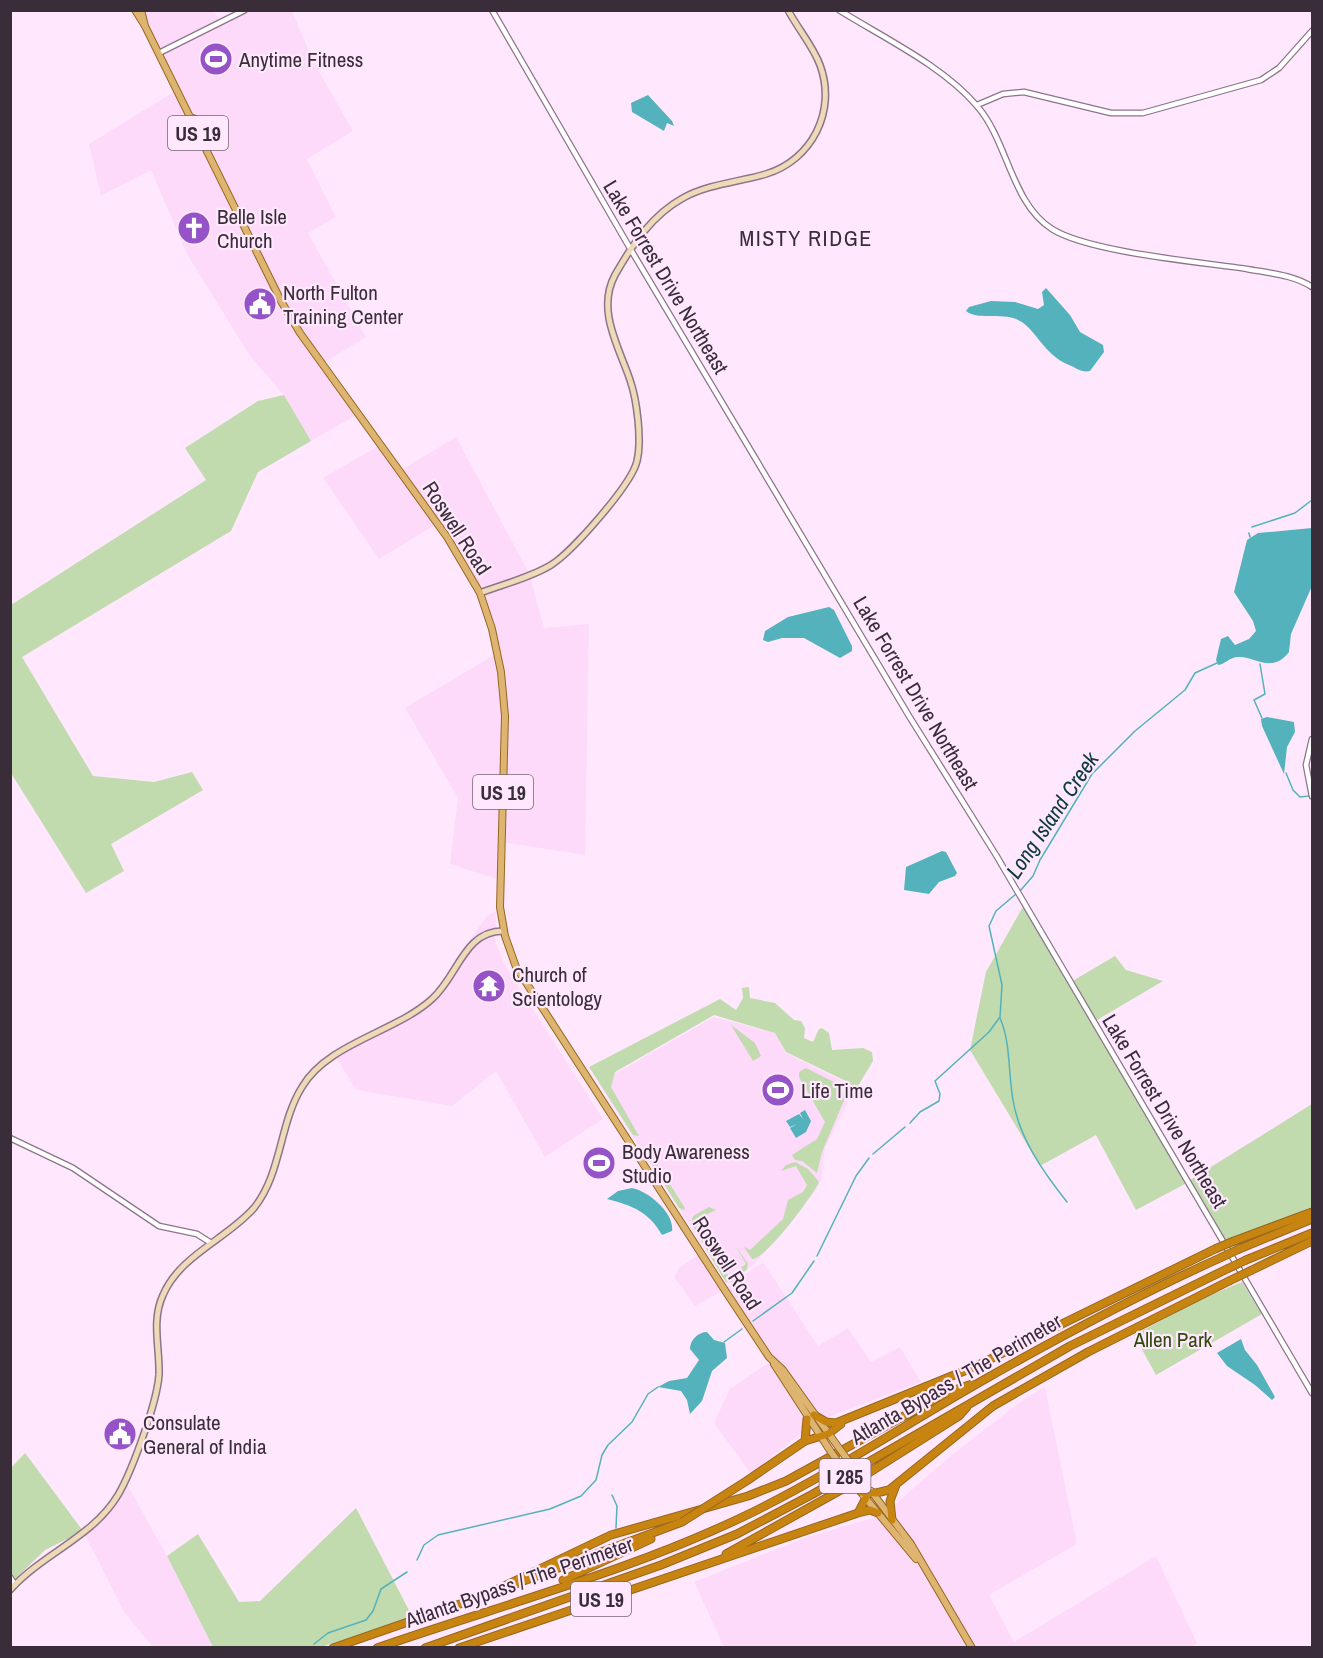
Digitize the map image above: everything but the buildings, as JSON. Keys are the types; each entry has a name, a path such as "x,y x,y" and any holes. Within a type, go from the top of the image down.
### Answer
{"highway":[{"path":"535,1594 682,1522 805,1442 824,1436 843,1422 974,1367 1215,1249 1312,1212"},
{"name":"Atlanta Bypass / The Perimeter","path":"377,1647 673,1546 751,1513 986,1379 1149,1291 1312,1219"},
{"name":"Atlanta Bypass / The Perimeter","path":"424,1647 610,1584 727,1538 813,1494 976,1399 1143,1308 1246,1260 1312,1233"},
{"path":"858,1513 866,1492 885,1492 974,1418 1024,1387 1229,1281 1312,1241"},
{"path":"479,1598 611,1534 748,1496 786,1481 946,1393 986,1379"},
{"path":"710,1562 848,1486 959,1416 976,1399"},
{"path":"805,1442 811,1417 830,1423 843,1422"},
{"path":"892,1520 890,1501 898,1482"},
{"path":"858,1513 870,1510 878,1513"},
{"name":"US 19","path":"459,1647 858,1513"},
{"path":"333,1647 479,1598 682,1522"}],"main road":[{"name":"Roswell Road","path":"135,10 159,53 292,321 447,537 480,593 498,650 505,712 499,895 503,931 512,957 527,985 824,1436 831,1452 892,1520 972,1647"},
{"name":"Roswell Road","path":"141,10 145,26"},
{"path":"480,593 538,572 561,558 586,533 634,469 638,452 637,407 631,380 612,332 608,311 612,283 631,250 656,218 684,197 769,173 795,158 816,136 824,117 823,73 788,10"},
{"path":"190,117 211,124 204,146"},
{"path":"10,1590 96,1522 120,1492 156,1392 158,1306 175,1275 211,1243 243,1219 263,1195 296,1098 316,1069 431,1000 450,979 476,939 486,933 503,931"},
{"name":"Roswell Road","path":"824,1436 838,1448 878,1513 920,1563"}],"street":[{"path":"159,53 245,10"},
{"name":"Lake Forrest Drive Northeast","path":"492,10 631,250 1014,889 1312,1393"},
{"path":"839,10 933,68 977,105 995,132 1025,199 1038,217 1059,233 1121,249 1276,274 1312,287"},
{"path":"977,105 1003,94 1024,92 1111,113 1143,113 1261,80 1279,68 1312,31"},
{"path":"1312,740 1306,765 1312,796"},
{"path":"10,1138 74,1168 159,1226 197,1234 211,1243"},
{"path":"10,1576 15,1585"}],"shaded area":[{"path":"137,11 214,11 221,22 244,11 292,11 313,61 353,131 307,159 336,217 308,233 366,337 325,362 358,414 311,441 284,395 250,356 187,254 151,170 101,196 89,144 177,90"},
{"path":"456,437 529,573 544,628 589,624 585,855 502,842 500,880 450,864 458,798 405,708 499,652 475,580 437,524 379,559 323,478 382,444 403,469"},
{"path":"496,911 495,940 504,964 603,1119 545,1157 496,1071 452,1106 356,1090 335,1055 415,1012 452,977 474,934 487,916"},
{"path":"714,1017 775,1033 786,1053 849,1084 847,1104 825,1148 821,1180 816,1190 759,1259 734,1282 763,1262 818,1346 848,1328 871,1362 900,1347 921,1382 815,1422 751,1474 714,1423 730,1389 770,1362 734,1312 727,1288 695,1306 674,1277 680,1267 702,1253 727,1287 733,1283 727,1283 599,1083"},
{"path":"1045,1387 1077,1544 989,1595 1014,1642 1156,1556 1197,1643 1190,1648 724,1647 694,1582 807,1537 883,1515 948,1458 1023,1400"},
{"path":"127,1484 213,1647 153,1647 124,1612 83,1531 101,1521"}],"green space":[{"path":"284,395 311,441 258,472 231,531 22,657 93,776 154,782 192,772 203,790 111,844 124,871 86,893 11,773 11,605 206,480 185,448 258,401"},
{"path":"1024,905 1069,983 1115,956 1126,970 1163,981 1092,1023 1185,1183 1312,1104 1312,1207 1225,1244 1185,1184 1136,1210 1096,1135 1040,1166 970,1050 986,972"},
{"path":"749,987 750,998 775,1003 794,1020 801,1021 805,1028 804,1038 813,1042 819,1029 822,1028 829,1033 832,1050 863,1048 872,1052 873,1061 855,1091 850,1083 786,1052 775,1033 714,1015 615,1072 611,1087 639,1136 633,1135 589,1067 720,999 736,1010 743,998 742,988"},
{"path":"731,1025 755,1043 761,1056 753,1061"},
{"path":"806,1068 840,1085 845,1098 822,1152 817,1173 802,1161 795,1160 792,1155 817,1139 825,1122 799,1077 799,1072"},
{"path":"652,1156 685,1208 684,1210 679,1208 649,1160"},
{"path":"795,1162 808,1169 819,1182 778,1239 759,1256 752,1259 744,1247 750,1250 783,1219 788,1200 803,1192 807,1185 796,1166 781,1171 786,1165"},
{"path":"709,1207 716,1210 693,1221 709,1245 716,1249 716,1256 729,1277 746,1264 735,1245 748,1264 747,1269 732,1282 726,1282 691,1223 693,1216"},
{"name":"Allen Park","path":"1242,1282 1262,1314 1156,1375 1134,1335 1201,1299"},
{"path":"25,1453 83,1531 45,1550 15,1579 11,1572 11,1468"},
{"path":"356,1508 413,1618 321,1647 213,1647 167,1556 198,1534 239,1602 260,1601"}],"water":[{"path":"648,95 674,126 667,123 664,131 632,112 631,103"},
{"path":"1046,288 1070,315 1080,332 1103,345 1104,352 1090,371 1082,371 1060,360 1029,328 1016,319 976,315 966,311 969,307 991,301 1015,302 1038,309 1044,305 1042,292"},
{"path":"1312,528 1312,586 1291,634 1289,652 1283,659 1276,662 1264,663 1237,657 1218,665 1216,660 1221,639 1228,636 1235,645 1249,639 1256,631 1253,621 1234,592 1247,540 1258,533"},
{"path":"829,607 834,610 852,646 852,651 840,658 804,638 782,638 768,642 763,640 765,631 788,617"},
{"path":"1267,717 1294,722 1295,732 1287,747 1284,774 1262,726 1261,719"},
{"path":"942,851 946,852 957,873 955,876 939,882 929,894 904,890 906,867"},
{"path":"805,1110 811,1121 806,1132 796,1138 790,1128 797,1124 790,1127 786,1121 799,1114 803,1119 800,1113"},
{"path":"632,1188 645,1193 665,1210 672,1224 672,1231 662,1235 651,1220 639,1211 607,1199 618,1191"},
{"path":"707,1332 714,1340 725,1343 727,1358 712,1371 702,1401 690,1414 687,1400 681,1391 658,1387 669,1381 687,1378 699,1360 690,1349 691,1343 698,1335"},
{"path":"1241,1339 1245,1350 1257,1365 1275,1397 1272,1400 1227,1366 1217,1353"}],"waterway":[{"name":"Long Island Creek","path":"1252,527 1295,513 1312,500"},
{"name":"Long Island Creek","path":"1249,533 1250,537"},
{"name":"Long Island Creek","path":"1020,891 1033,876 1040,860 1092,774 1135,731 1185,690 1195,673 1217,663"},
{"path":"1260,664 1265,694 1254,700 1262,718"},
{"path":"1286,773 1293,790 1300,797 1309,796"},
{"name":"Long Island Creek","path":"910,1123 920,1112 939,1101 940,1094 935,1081 989,1032 1000,1017 1002,985 989,926 996,911 1016,894"},
{"path":"1000,1018 1008,1048 1011,1090 1021,1128 1041,1167 1067,1202"},
{"name":"Long Island Creek","path":"873,1154 905,1127"},
{"name":"Long Island Creek","path":"817,1256 856,1176 869,1158"},
{"name":"Long Island Creek","path":"753,1321 792,1293 814,1261"},
{"name":"Long Island Creek","path":"724,1342 742,1329"},
{"name":"Long Island Creek","path":"417,1560 424,1545 438,1535 550,1509 581,1496 596,1480 602,1455 608,1445 632,1422 648,1394 658,1387"},
{"path":"612,1495 617,1506 616,1528"},
{"name":"Long Island Creek","path":"314,1644 328,1633 366,1620 373,1611 381,1589 407,1572"}],"place":[{"name":"Anytime Fitness","path":"216,59"},
{"name":"Belle Isle Church","path":"194,228"},
{"name":"North Fulton Training Center","path":"260,304"},
{"name":"Church of Scientology","path":"489,986"},
{"name":"Life Time","path":"778,1090"},
{"name":"Body Awareness Studio","path":"599,1163"},
{"name":"Consulate General of India","path":"120,1434"}],"district":[{"name":"MISTY RIDGE","path":"806,238"}]}
